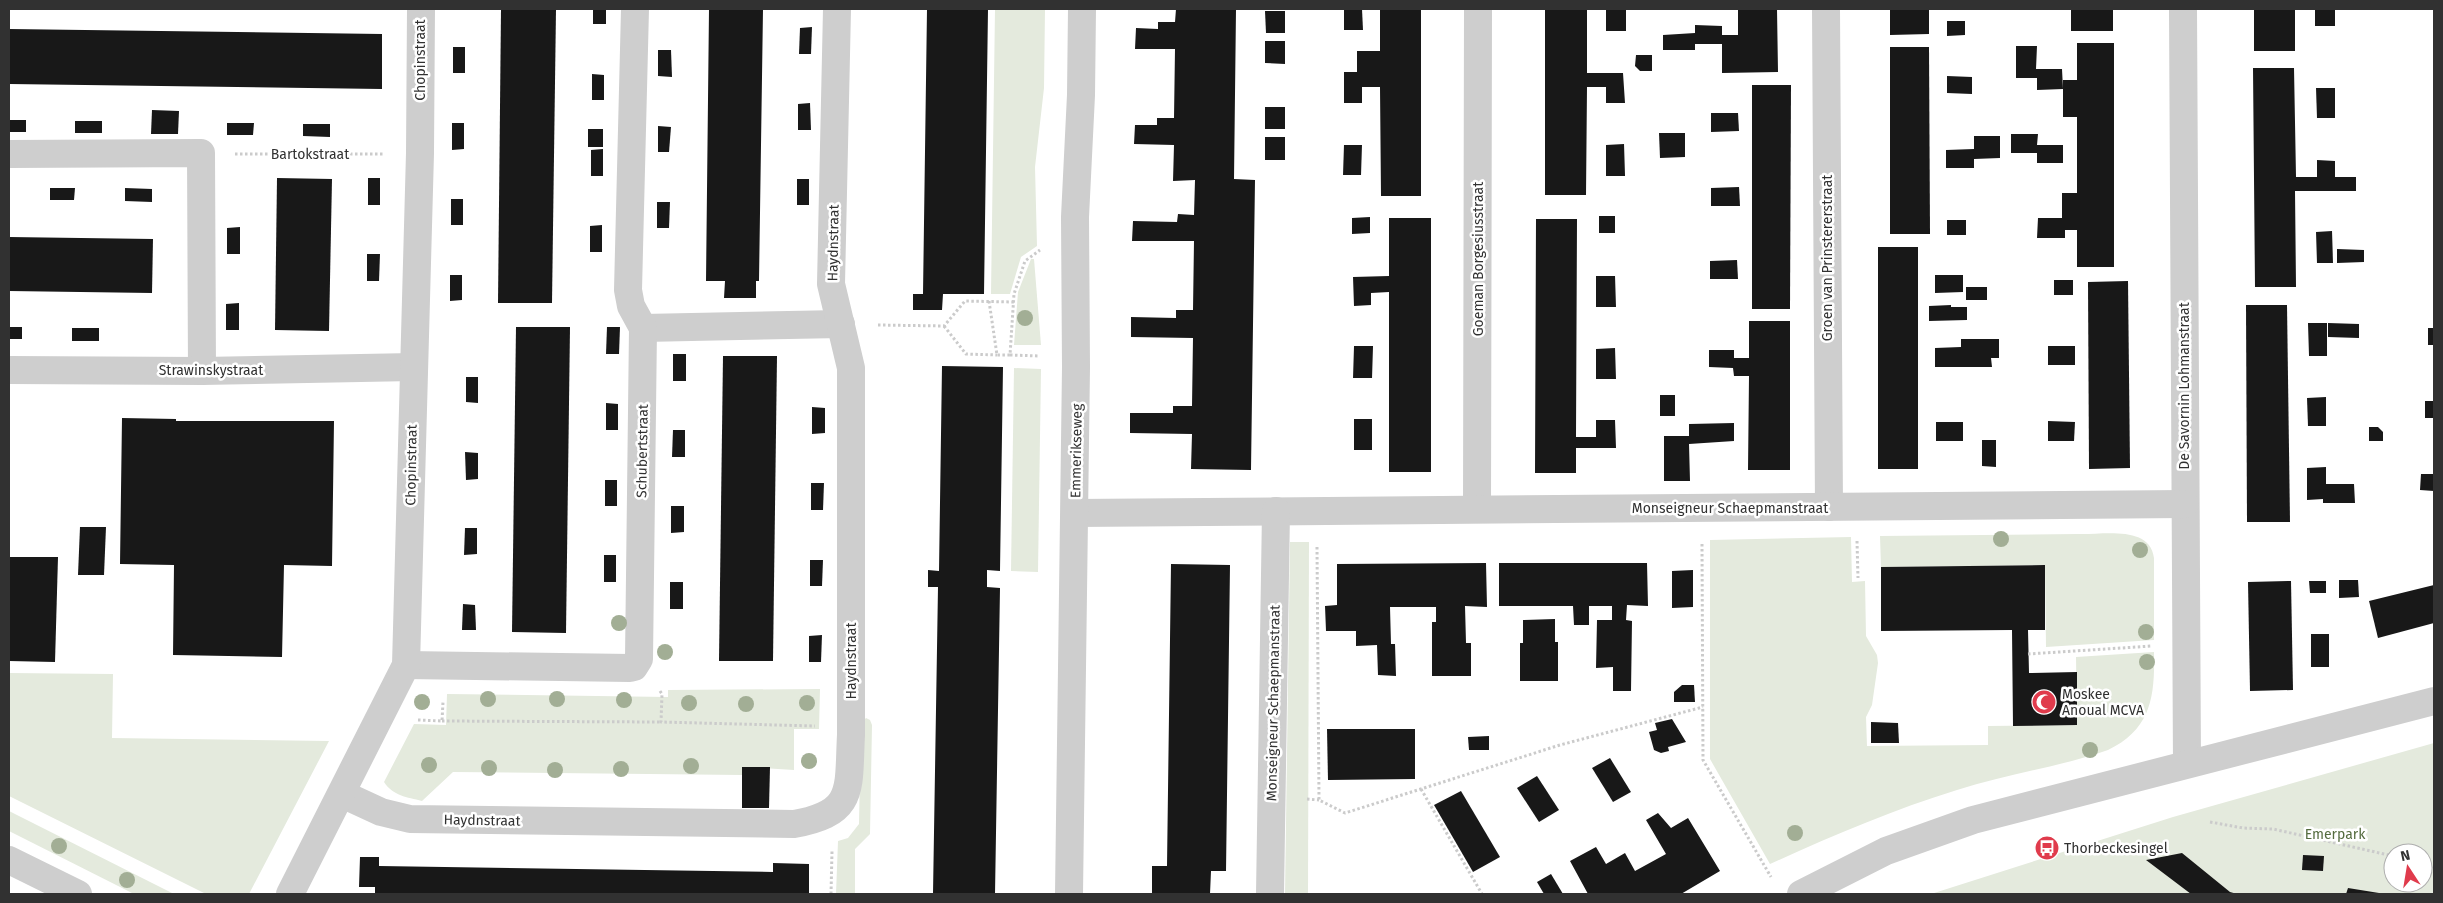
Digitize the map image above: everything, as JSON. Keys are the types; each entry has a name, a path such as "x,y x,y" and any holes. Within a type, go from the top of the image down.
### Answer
{"street":[{"name":"Chopinstraat","path":"290,894 406,665 420,153 421,9"},
{"name":"Schubertstraat","path":"635,9 628,290 632,306 643,328 639,659 637,664"},
{"name":"Haydnstraat","path":"342,794 380,812 410,819 794,824 815,821 832,813 842,803 848,789 851,727 851,368 831,284 837,9"},
{"name":"Emmerikseweg","path":"1069,894 1075,513 1075,217 1081,95 1082,9"},
{"name":"Goeman Borgesiusstraat","path":"1477,509 1478,9"},
{"name":"Groen van Prinstererstraat","path":"1826,9 1829,507"},
{"name":"De Savornin Lohmanstraat","path":"2183,9 2187,764"},
{"path":"9,154 201,153 202,371"},
{"path":"643,328 841,324"},
{"name":"Strawinskystraat","path":"9,370 202,371 414,368"},
{"name":"Monseigneur Schaepmanstraat","path":"1075,513 2185,504"},
{"name":"Monseigneur Schaepmanstraat","path":"1270,894 1276,511"},
{"path":"406,665 630,668 637,664"},
{"path":"1789,890 1973,820 2434,701"},
{"path":"9,860 78,894"}],"path":[{"name":"Bartokstraat","path":"201,153 420,153"},
{"path":"1010,355 1014,302 1024,261 1041,249"},
{"path":"944,326 965,301 1014,302"},
{"path":"989,301 997,355"},
{"path":"841,324 944,326"},
{"path":"944,326 966,354 1048,356"},
{"path":"1701,508 1703,760 1789,890"},
{"path":"1317,511 1319,800 1345,813 1560,745 1703,707"},
{"path":"2028,654 2186,644"},
{"path":"637,664 662,694 661,722"},
{"path":"442,721 661,722 851,727"},
{"path":"1420,789 1482,894"},
{"path":"831,894 832,813"},
{"path":"2210,822 2243,828 2273,829 2290,832 2383,854"}],"green space":[{"path":"995,9 1045,9 1044,88 1035,167 1037,246 1021,257 1010,294 991,294"},
{"path":"1031,259 1034,259 1041,345 1014,345 1018,292"},
{"path":"1014,368 1041,369 1038,572 1011,571"},
{"path":"2112,533 2135,536 2144,540 2151,548 2154,558 2154,640 2046,647 2045,565 1881,567 1880,536"},
{"path":"1851,537 1852,582 1865,581 1866,636 1877,655 1878,663 1872,705 1866,717 1867,746 1988,745 1988,726 2077,725 2076,657 2154,652 2151,697 2142,722 2122,742 2108,750 1976,784 1909,806 1816,843 1770,864 1710,759 1710,540"},
{"path":"1290,542 1309,542 1308,894 1285,894"},
{"path":"9,673 113,674 112,738 329,741 249,894 206,894 9,796"},
{"path":"820,689 819,729 794,729 794,770 743,767 742,775 453,772 422,801 396,793 384,782 414,724 446,725 447,694 668,697 668,690"},
{"path":"866,718 870,720 872,725 870,834 855,849 855,894 836,894 838,841 848,838 859,824 861,723"},
{"name":"Emerpark","path":"2434,743 2434,894 1931,894 2173,817"},
{"path":"9,811 174,894 134,894 9,831"}],"building":[{"path":"501,9 556,9 552,303 498,303"},
{"path":"593,9 606,9 606,24 593,24"},
{"path":"709,9 763,9 759,281 756,281 756,298 724,298 725,281 706,281"},
{"path":"927,9 988,9 984,294 943,294 942,310 913,310 913,294 923,294"},
{"path":"1176,9 1236,9 1234,179 1255,180 1251,470 1191,469 1192,434 1130,433 1130,413 1173,413 1173,406 1192,406 1193,338 1131,337 1131,317 1176,318 1176,310 1193,310 1194,241 1132,241 1133,221 1177,222 1178,214 1194,215 1195,180 1173,181 1174,145 1134,144 1135,125 1157,125 1157,118 1174,118 1175,49 1135,49 1136,28 1158,29 1158,22 1175,22"},
{"path":"1344,9 1362,9 1363,30 1344,30"},
{"path":"1380,9 1421,9 1421,196 1381,196 1380,87 1362,87 1362,103 1344,103 1344,72 1357,72 1357,51 1380,51"},
{"path":"1545,9 1587,9 1587,73 1623,73 1625,103 1606,103 1606,87 1587,87 1586,195 1545,195"},
{"path":"1606,9 1626,9 1626,31 1606,31"},
{"path":"1738,9 1777,9 1778,72 1722,73 1722,44 1695,44 1695,50 1663,50 1663,35 1695,33 1695,25 1722,26 1722,35 1738,35"},
{"path":"1890,9 1929,9 1929,34 1890,35"},
{"path":"2071,9 2113,9 2113,31 2071,31"},
{"path":"2254,9 2295,9 2295,51 2254,51"},
{"path":"2315,9 2335,9 2335,26 2315,26"},
{"path":"1265,11 1285,11 1285,33 1266,33"},
{"path":"1947,21 1965,21 1965,35 1947,36"},
{"path":"812,27 811,54 799,54 800,28"},
{"path":"9,29 382,34 382,89 9,84"},
{"path":"1265,41 1285,41 1285,64 1265,63"},
{"path":"2077,43 2114,43 2114,267 2077,267 2077,230 2065,230 2065,238 2037,238 2038,218 2062,218 2062,193 2077,193 2077,117 2063,117 2063,80 2077,80"},
{"path":"2016,46 2037,46 2036,69 2062,69 2063,89 2037,90 2037,78 2016,78"},
{"path":"453,47 465,47 465,73 453,73"},
{"path":"1890,47 1929,47 1930,234 1890,234"},
{"path":"658,50 671,50 672,77 658,76"},
{"path":"1636,55 1652,55 1652,71 1640,71 1635,66"},
{"path":"2253,68 2294,68 2296,177 2317,177 2317,160 2335,161 2335,177 2356,177 2356,191 2295,191 2296,287 2255,287"},
{"path":"592,74 604,75 604,100 592,100"},
{"path":"1947,76 1972,77 1972,94 1947,93"},
{"path":"1752,85 1791,85 1790,309 1752,309"},
{"path":"2316,88 2335,88 2335,118 2317,118"},
{"path":"810,103 811,130 798,130 798,104"},
{"path":"1265,107 1285,107 1285,129 1265,129"},
{"path":"152,110 179,111 178,134 151,134"},
{"path":"1711,113 1738,113 1739,131 1711,132"},
{"path":"9,120 26,120 26,132 9,132"},
{"path":"75,121 102,121 102,133 75,133"},
{"path":"227,123 254,123 253,135 227,135"},
{"path":"452,123 464,123 464,149 452,150"},
{"path":"303,124 330,124 330,137 303,136"},
{"path":"658,126 671,127 669,152 658,152"},
{"path":"588,129 603,129 603,147 588,147"},
{"path":"1659,133 1685,133 1685,157 1660,158"},
{"path":"2011,134 2038,134 2037,145 2063,145 2063,163 2037,163 2037,153 2011,153"},
{"path":"1974,136 2000,136 2000,158 1974,159 1974,168 1946,168 1946,150 1974,149"},
{"path":"1265,137 1285,137 1285,160 1265,160"},
{"path":"1624,144 1625,176 1606,176 1606,145"},
{"path":"1344,145 1362,145 1361,175 1343,175"},
{"path":"603,149 603,176 591,176 591,150"},
{"path":"277,178 332,179 329,331 275,330"},
{"path":"368,178 380,178 380,205 368,205"},
{"path":"797,179 809,179 809,205 797,205"},
{"path":"1739,187 1740,206 1711,206 1711,188"},
{"path":"50,188 75,188 74,200 50,200"},
{"path":"125,188 152,189 152,202 125,201"},
{"path":"451,199 463,199 463,225 451,225"},
{"path":"657,202 670,202 669,228 657,228"},
{"path":"1599,216 1615,216 1615,233 1599,233"},
{"path":"1370,217 1370,233 1352,234 1352,218"},
{"path":"1389,218 1431,218 1431,472 1389,472 1389,292 1371,293 1371,305 1354,306 1353,277 1389,276"},
{"path":"1536,219 1577,219 1576,437 1596,437 1596,420 1615,420 1616,448 1576,448 1576,473 1535,473"},
{"path":"1947,220 1966,220 1966,235 1947,235"},
{"path":"602,225 602,252 590,252 590,226"},
{"path":"240,227 240,254 227,254 227,228"},
{"path":"2332,231 2333,263 2317,263 2316,232"},
{"path":"9,237 153,239 152,293 9,291"},
{"path":"1878,247 1918,247 1918,469 1878,469"},
{"path":"2337,249 2364,250 2364,262 2337,263"},
{"path":"367,254 380,254 379,281 367,281"},
{"path":"1737,260 1738,279 1710,279 1710,261"},
{"path":"450,275 462,275 462,300 450,301"},
{"path":"1935,275 1963,275 1963,292 1935,293"},
{"path":"1596,276 1615,276 1616,307 1596,307"},
{"path":"2054,280 2073,280 2073,295 2054,295"},
{"path":"2128,281 2130,468 2089,469 2088,282"},
{"path":"1966,287 1987,287 1987,300 1966,300"},
{"path":"239,303 239,330 226,330 226,304"},
{"path":"1951,305 1951,307 1967,307 1967,320 1929,321 1929,306"},
{"path":"2246,305 2287,305 2290,522 2247,522"},
{"path":"1749,321 1790,321 1790,470 1748,470 1749,376 1734,376 1733,368 1709,367 1709,350 1734,350 1734,358 1749,358"},
{"path":"2308,323 2327,323 2327,356 2309,356"},
{"path":"2328,323 2359,324 2359,338 2328,337"},
{"path":"9,327 22,327 22,339 9,339"},
{"path":"516,327 570,327 566,633 512,632"},
{"path":"607,327 620,327 619,354 606,354"},
{"path":"72,328 99,328 99,341 72,341"},
{"path":"2428,328 2434,328 2434,345 2428,345"},
{"path":"1961,339 1999,339 1999,358 1991,358 1992,367 1935,367 1935,348 1961,347"},
{"path":"1354,346 1373,346 1372,378 1353,378"},
{"path":"2048,346 2075,346 2075,365 2048,365"},
{"path":"1615,348 1616,379 1596,379 1596,349"},
{"path":"673,354 686,354 686,381 673,381"},
{"path":"723,356 777,356 773,661 719,661"},
{"path":"942,366 1003,367 1000,571 987,570 987,587 1000,588 995,894 933,894 938,587 928,587 928,570 939,571"},
{"path":"466,377 478,377 478,403 466,402"},
{"path":"1660,395 1675,395 1675,416 1660,416"},
{"path":"2326,397 2326,426 2308,426 2307,398"},
{"path":"2425,401 2434,401 2434,418 2425,418"},
{"path":"606,403 618,404 618,430 606,430"},
{"path":"812,407 825,408 825,433 812,434"},
{"path":"122,418 176,419 176,421 334,421 332,566 284,565 282,657 173,655 174,565 120,564"},
{"path":"1354,419 1372,419 1372,450 1354,450"},
{"path":"2048,421 2075,422 2074,441 2048,441"},
{"path":"1936,422 1963,422 1963,441 1936,441"},
{"path":"1734,423 1734,441 1689,444 1690,481 1664,481 1664,436 1689,436 1689,424"},
{"path":"2369,427 2378,427 2383,432 2383,441 2369,441"},
{"path":"673,430 685,430 685,457 672,457"},
{"path":"1982,440 1996,440 1996,467 1982,466"},
{"path":"465,452 478,453 478,479 466,480"},
{"path":"2326,467 2326,484 2354,484 2355,503 2323,503 2323,499 2307,500 2307,468"},
{"path":"2421,474 2434,474 2434,491 2420,490"},
{"path":"605,480 617,480 617,506 605,506"},
{"path":"811,483 824,483 823,510 811,510"},
{"path":"671,506 684,506 684,532 671,533"},
{"path":"80,527 106,527 104,575 78,575"},
{"path":"465,528 477,528 477,554 464,555"},
{"path":"604,555 616,555 616,582 604,582"},
{"path":"9,557 58,557 55,662 9,661"},
{"path":"810,560 823,560 822,586 810,586"},
{"path":"1486,563 1487,607 1465,606 1466,643 1471,643 1471,676 1432,676 1432,622 1436,622 1436,607 1390,607 1391,644 1395,644 1396,676 1378,675 1377,645 1356,646 1356,631 1326,631 1325,606 1337,605 1337,564"},
{"path":"1499,563 1647,563 1648,606 1627,605 1626,620 1632,621 1631,691 1613,691 1613,667 1596,668 1597,620 1612,620 1612,606 1589,606 1589,625 1574,625 1573,606 1499,606"},
{"path":"1171,564 1230,565 1226,871 1211,871 1210,894 1152,894 1152,866 1167,866"},
{"path":"2045,565 2045,630 2028,630 2029,673 2077,672 2077,725 2013,726 2012,630 1881,631 1881,567"},
{"path":"1693,570 1693,607 1672,608 1672,571"},
{"path":"2339,580 2358,580 2359,597 2339,598"},
{"path":"2291,581 2293,690 2250,691 2248,582"},
{"path":"2309,581 2326,581 2326,593 2310,593"},
{"path":"670,582 683,582 683,609 670,609"},
{"path":"2434,585 2434,623 2378,638 2369,601"},
{"path":"463,604 475,605 476,630 462,630"},
{"path":"1555,619 1555,642 1558,642 1558,681 1520,681 1520,643 1523,643 1523,620"},
{"path":"2311,634 2329,634 2329,667 2311,667"},
{"path":"822,635 821,662 809,662 809,636"},
{"path":"1682,685 1694,685 1695,702 1674,702 1674,692"},
{"path":"1672,719 1686,742 1668,747 1669,751 1661,753 1654,750 1649,732 1657,730 1655,723"},
{"path":"1871,722 1898,723 1899,743 1871,743"},
{"path":"1327,729 1415,729 1415,779 1328,780"},
{"path":"1489,736 1489,750 1469,750 1468,737"},
{"path":"1610,758 1631,792 1613,802 1592,768"},
{"path":"742,767 770,767 769,808 742,808"},
{"path":"1537,776 1559,810 1539,822 1517,788"},
{"path":"1461,791 1500,857 1473,872 1434,805"},
{"path":"1658,813 1671,828 1688,818 1720,871 1681,894 1588,894 1570,861 1596,847 1606,864 1625,853 1635,871 1666,854 1646,820"},
{"path":"2182,853 2230,892 2237,894 2191,894 2146,860"},
{"path":"2303,855 2324,856 2323,871 2302,870"},
{"path":"360,857 379,857 379,866 773,872 773,863 809,864 809,894 375,894 375,887 359,887"},
{"path":"1551,874 1563,894 1544,894 1537,882"},
{"path":"2348,888 2379,893 2379,894 2346,894"}],"place":[{"name":"Moskee Anoual MCVA","path":"2044,702"},
{"name":"Thorbeckesingel","path":"2047,848"}]}
